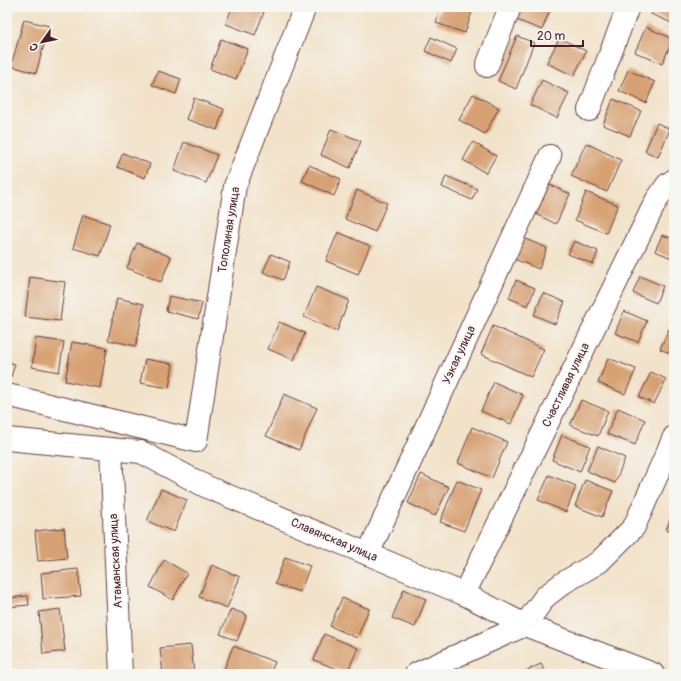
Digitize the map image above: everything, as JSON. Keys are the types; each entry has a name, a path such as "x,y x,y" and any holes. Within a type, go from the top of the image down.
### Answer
{"street":[{"name":"Тополиная улица","path":"7,395 196,441 235,186 305,7"},
{"path":"487,66 510,7"},
{"path":"589,110 628,7"},
{"name":"Узкая улица","path":"368,554 550,156"},
{"name":"Счастливая улица","path":"464,594 656,202 667,185 674,180"},
{"path":"416,674 525,625 545,597 562,583 599,562 634,527 674,437"},
{"name":"Славянская улица","path":"7,439 141,452 207,487 464,594 525,625 653,674"},
{"name":"Атаманская улица","path":"110,449 121,674"}],"building":[{"path":"232,7 252,7 264,12 255,35 226,24"},
{"path":"441,7 467,7 473,9 465,33 436,23"},
{"path":"522,7 551,7 542,30 517,20"},
{"path":"654,7 674,7 674,24 651,14"},
{"path":"24,20 49,26 36,73 11,66"},
{"path":"646,27 673,39 662,64 635,52"},
{"path":"517,36 534,43 516,89 498,81"},
{"path":"431,37 457,49 451,63 425,51"},
{"path":"559,38 586,51 574,76 547,63"},
{"path":"221,39 248,49 236,79 210,69"},
{"path":"628,70 655,82 646,103 619,91"},
{"path":"158,71 181,79 176,94 152,85"},
{"path":"542,80 569,93 557,118 530,105"},
{"path":"473,94 499,108 485,134 459,120"},
{"path":"194,98 224,109 217,130 186,119"},
{"path":"613,99 641,111 630,136 603,125"},
{"path":"657,123 670,129 658,157 645,151"},
{"path":"331,129 361,141 350,168 321,155"},
{"path":"184,142 217,155 206,183 174,171"},
{"path":"473,142 496,156 486,173 463,160"},
{"path":"586,143 621,160 607,192 571,176"},
{"path":"123,153 150,164 145,178 117,167"},
{"path":"309,165 341,179 334,196 302,181"},
{"path":"446,176 477,189 472,200 442,187"},
{"path":"546,183 570,194 556,224 532,212"},
{"path":"357,190 387,203 375,232 345,219"},
{"path":"586,192 618,205 606,233 575,220"},
{"path":"83,215 110,224 100,256 73,248"},
{"path":"338,232 370,246 358,274 326,261"},
{"path":"662,235 674,239 674,259 655,251"},
{"path":"523,238 547,248 539,269 514,259"},
{"path":"574,241 598,251 593,264 568,254"},
{"path":"137,243 171,257 161,282 127,268"},
{"path":"271,254 290,262 283,280 263,272"},
{"path":"640,276 663,286 656,303 633,293"},
{"path":"30,277 65,282 60,321 25,317"},
{"path":"516,280 535,288 528,306 509,298"},
{"path":"316,287 349,300 337,331 304,317"},
{"path":"543,293 565,302 555,324 534,315"},
{"path":"169,296 202,303 198,319 166,311"},
{"path":"117,298 144,304 136,346 108,340"},
{"path":"624,311 647,321 638,342 615,333"},
{"path":"279,322 305,333 294,360 268,349"},
{"path":"493,326 544,349 531,377 481,354"},
{"path":"669,329 674,331 674,355 660,349"},
{"path":"36,338 64,342 59,372 32,367"},
{"path":"72,342 107,348 100,388 65,381"},
{"path":"608,358 636,369 625,394 598,383"},
{"path":"145,359 173,364 169,388 140,383"},
{"path":"7,362 15,364 11,377 7,376"},
{"path":"651,372 666,379 654,404 639,397"},
{"path":"494,382 523,395 511,424 481,411"},
{"path":"284,394 317,408 299,450 266,436"},
{"path":"581,400 608,411 598,436 570,425"},
{"path":"618,408 645,420 635,445 607,434"},
{"path":"472,427 507,442 492,478 458,463"},
{"path":"562,435 590,446 580,472 552,460"},
{"path":"598,446 625,458 615,483 587,471"},
{"path":"421,474 449,487 435,516 408,503"},
{"path":"549,475 576,486 566,512 538,500"},
{"path":"457,480 481,490 464,531 440,522"},
{"path":"585,480 613,491 602,517 575,506"},
{"path":"161,489 187,500 174,532 147,521"},
{"path":"674,511 674,533 666,530"},
{"path":"64,528 67,558 38,561 35,531"},
{"path":"285,557 310,566 300,592 275,584"},
{"path":"164,560 187,573 173,600 150,587"},
{"path":"212,565 240,577 227,608 199,597"},
{"path":"78,569 81,596 43,599 41,573"},
{"path":"404,589 426,599 415,627 392,618"},
{"path":"28,596 29,605 7,607 7,598"},
{"path":"342,598 369,609 357,638 330,626"},
{"path":"60,609 65,651 43,654 39,612"},
{"path":"231,609 247,615 237,641 220,634"},
{"path":"324,634 358,648 347,673 314,660"},
{"path":"191,645 194,674 163,674 160,648"},
{"path":"233,646 275,662 270,674 235,674 224,670"},
{"path":"541,664 546,674 519,674"}]}
